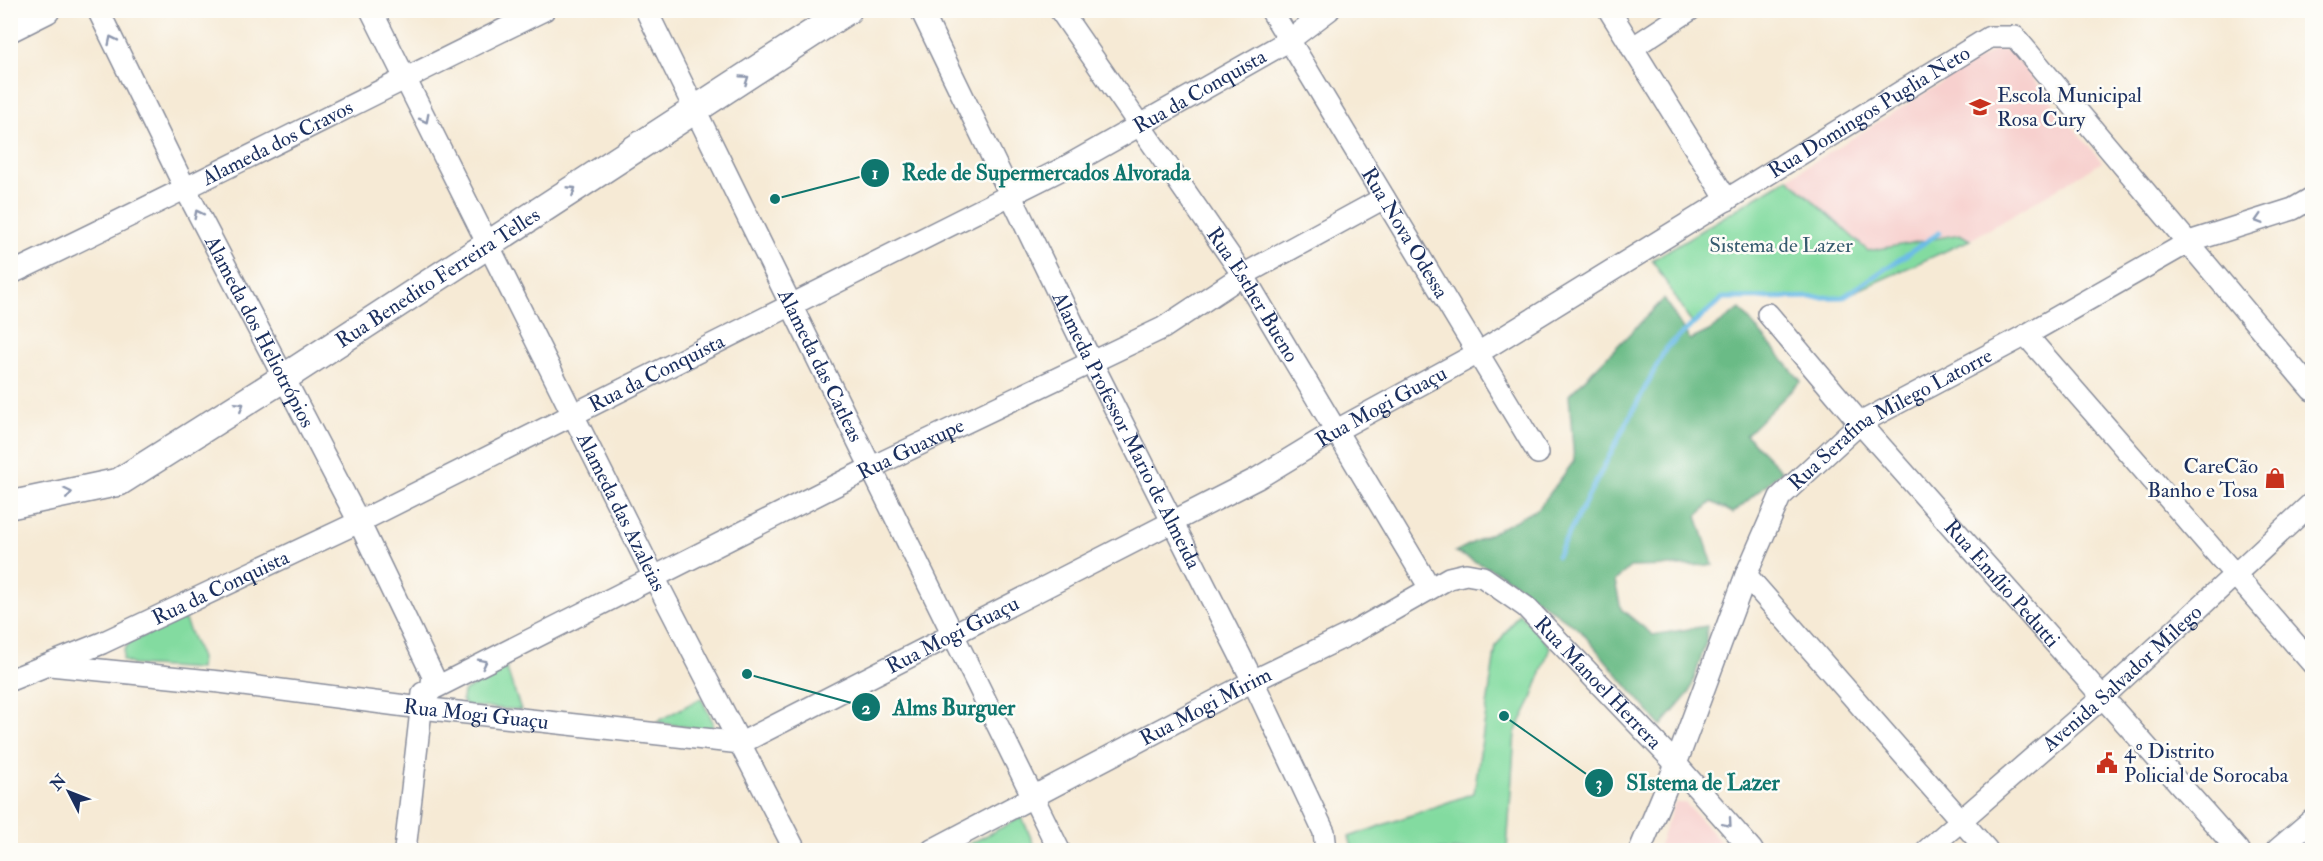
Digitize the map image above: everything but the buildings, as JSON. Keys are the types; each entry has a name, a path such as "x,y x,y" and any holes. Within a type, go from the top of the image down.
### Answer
{"main road":[{"path":"10,28 46,10"},
{"name":"Rua Benedito Ferreira Telles","path":"10,505 119,482 282,379 488,243 697,111 848,10"}],"street":[{"name":"Alameda dos Heliotrópios","path":"98,10 186,190 282,379 359,522 422,652 426,699 405,850"},
{"name":"Alameda das Azaleias","path":"371,10 654,577 795,850"},
{"name":"Alameda dos Cravos","path":"10,274 186,190 404,78 544,10"},
{"name":"Alameda das Catleas","path":"646,10 1059,850"},
{"name":"Alameda Professor Mario de Almeida","path":"921,10 1092,363 1253,681 1324,832 1326,850"},
{"name":"Rua Esther Bueno","path":"1060,10 1243,275 1430,588"},
{"name":"Rua Nova Odessa","path":"1271,10 1538,453"},
{"name":"Rua da Conquista","path":"10,680 102,643 359,522 573,412 1010,195 1140,126 1288,40 1329,10"},
{"path":"1609,10 1727,200"},
{"path":"1632,48 1690,10"},
{"name":"Rua Domingos Puglia Neto","path":"1478,353 1990,37 2015,37 2189,242"},
{"name":"Rua Guaxupe","path":"426,699 654,577 870,468 1163,328 1243,275 1384,198"},
{"name":"Rua Serafina Milego Latorre","path":"1640,850 1676,764 1746,575 1780,497 1860,423 2026,335 2189,242 2294,209 2313,198"},
{"path":"2189,242 2313,390"},
{"name":"Rua Emílio Pedutti","path":"1768,314 1860,423 2238,850"},
{"path":"2026,335 2313,663"},
{"name":"Rua Mogi Guaçu","path":"50,665 426,699 741,743 1258,478 1337,430 1478,353"},
{"name":"Avenida Salvador Milego","path":"1928,850 2103,697 2313,503"},
{"name":"Rua Mogi Mirim","path":"932,850 1253,681 1356,631 1449,578 1466,574 1483,577"},
{"path":"1746,575 1987,850"},
{"name":"Rua Manoel Herrera","path":"1483,577 1526,607 1676,764 1752,850"},
{"name":"Rua Mogi Guaçu","path":"102,643 112,660 120,667 134,673"},
{"path":"2277,850 2313,820"}],"shaded area":[{"name":"Escola Municipal Rosa Cury","path":"1996,49 2011,52 2102,162 1970,240 1868,251 1788,178"},
{"path":"1675,803 1685,803 1728,850 1657,850"}],"green space":[{"name":"Sistema de Lazer","path":"1788,178 1868,251 1960,234 1970,240 1843,297 1723,298 1693,325 1652,260"},
{"path":"1664,299 1690,340 1709,331 1740,309 1801,381 1746,435 1782,471 1733,513 1712,502 1697,516 1713,565 1630,567 1615,581 1621,609 1653,635 1707,626 1706,642 1690,692 1661,726 1580,630 1501,574 1455,552 1539,508 1574,461 1569,395"},
{"path":"1519,613 1550,647 1532,699 1515,733 1507,850 1353,850 1349,837 1474,793 1496,646"},
{"path":"184,618 201,658 200,669 133,665 123,660 124,650 130,642"},
{"path":"506,667 521,710 466,706 462,700 463,692"},
{"path":"701,698 713,722 712,728 707,730 656,722"},
{"path":"1022,817 1036,850 958,850"}],"waterway":[{"path":"1557,556 1666,348 1723,298 1843,297 1939,233"}],"place":[{"name":"Escola Municipal Rosa Cury","path":"1980,107"},
{"name":"Rede de Supermercados Alvorada","path":"775,199"},
{"name":"CareCão Banho e Tosa","path":"2275,478"},
{"name":"Alms Burguer","path":"747,674"},
{"name":"SIstema de Lazer","path":"1504,716"},
{"name":"4º Distrito Policial de Sorocaba","path":"2107,763"}]}
